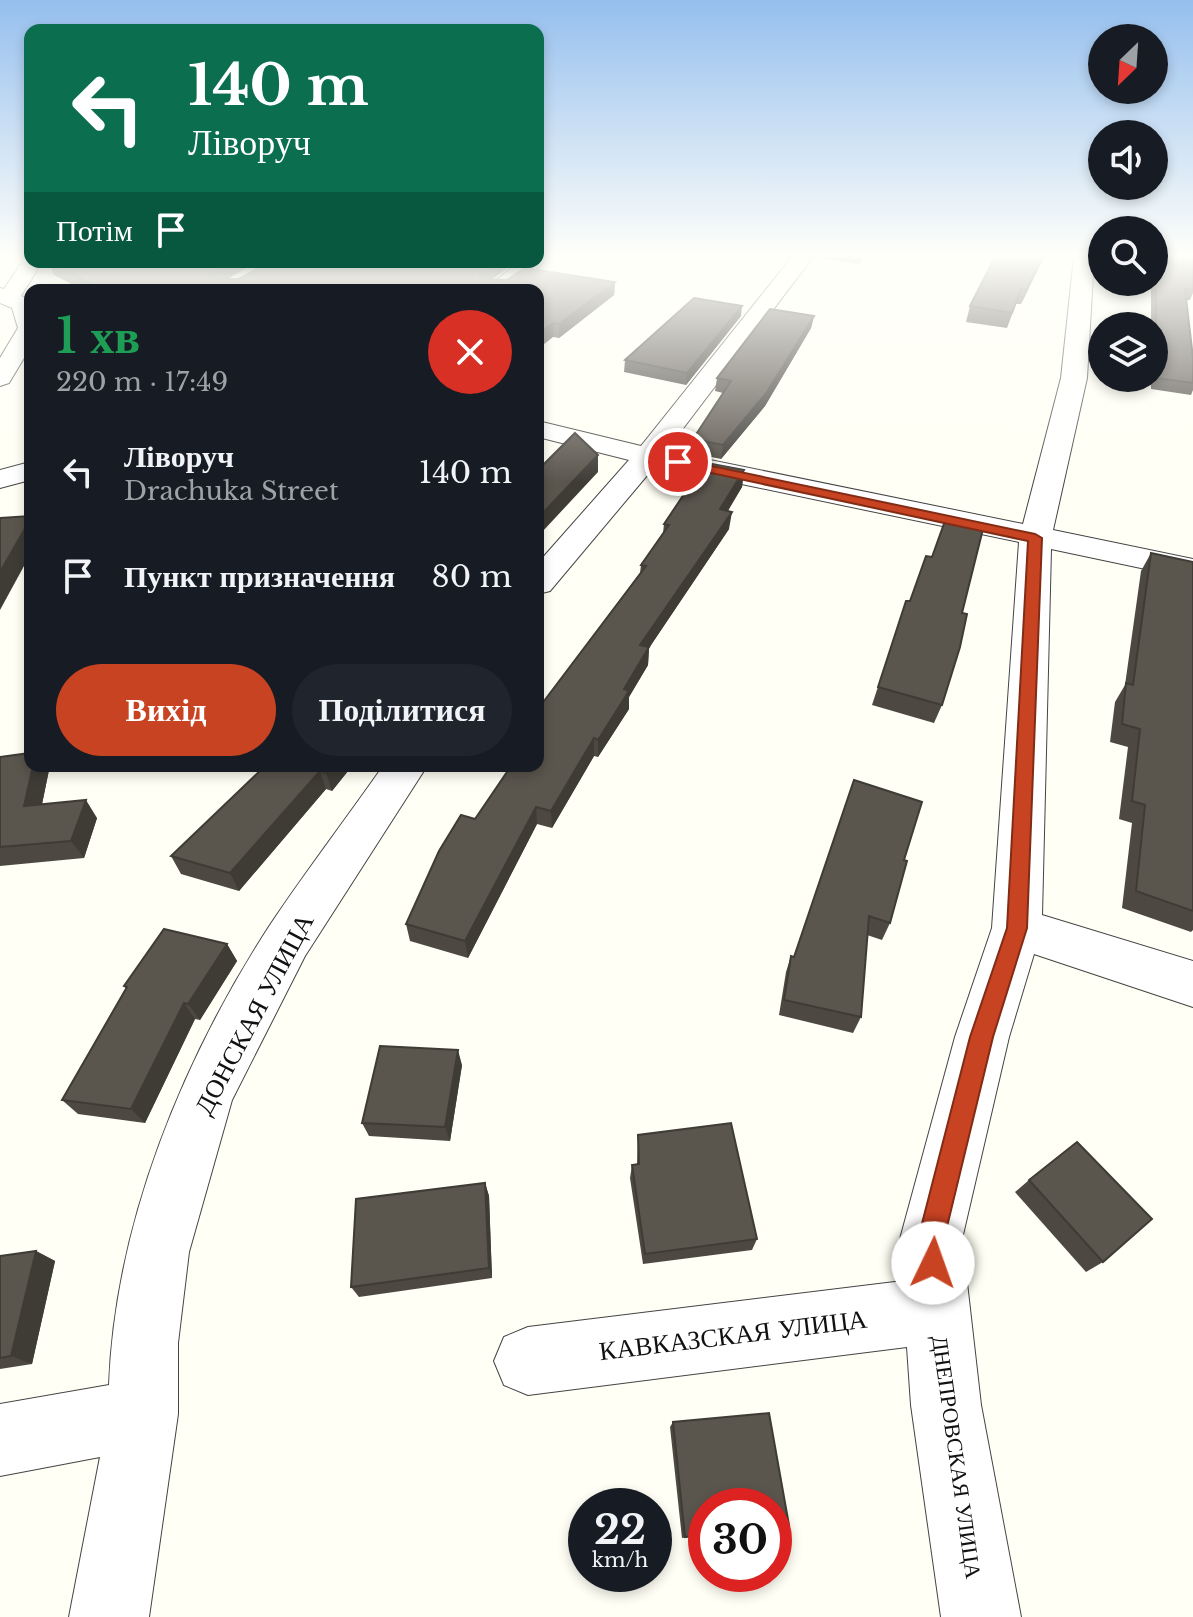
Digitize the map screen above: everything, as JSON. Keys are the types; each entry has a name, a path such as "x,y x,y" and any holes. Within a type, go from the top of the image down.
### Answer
{"street":[{"path":"544,577 648,456 744,332"},
{"name":"ДНЕПРОВСКАЯ УЛИЦА","path":"981,1617 946,1405 931,1239 982,1037 1017,928 1035,538 1074,378 1078,332"},
{"path":"0,378 24,338"},
{"path":"544,430 648,456 1193,569"},
{"path":"0,479 24,473"},
{"name":"ДОНСКАЯ УЛИЦА","path":"109,1617 143,1414 144,1343 157,1252 206,1093 287,941 402,772"},
{"path":"1017,928 1193,984"},
{"name":"КАВКАЗСКАЯ УЛИЦА","path":"528,1361 938,1310"},
{"path":"0,1440 143,1414"}],"building":[{"path":"656,332 720,332 687,373 625,360"},
{"path":"752,332 804,332 767,392 723,445 693,439 731,381 717,378"},
{"path":"1168,332 1190,332 1193,383 1168,380"},
{"path":"575,433 598,455 544,512 544,464"},
{"path":"696,461 744,470 720,509 732,512 640,645 649,647 624,689 629,691 598,740 594,738 551,811 536,807 465,941 406,924 439,851 461,815 475,819 507,772 544,772 544,701 646,566 641,565 669,525 664,524 703,466"},
{"path":"24,516 24,530 0,572 0,518"},
{"path":"945,521 983,529 962,613 967,614 960,647 942,705 878,687 906,601 910,601 926,556 932,557"},
{"path":"1151,553 1193,562 1193,911 1136,891 1145,805 1132,801 1140,729 1122,724 1126,683 1133,685"},
{"path":"24,754 24,772 32,772 24,806 86,800 71,841 0,847 0,757"},
{"path":"259,772 319,772 230,873 171,856"},
{"path":"854,780 922,802 904,860 907,861 890,923 869,916 861,1017 784,1000 791,956 794,957"},
{"path":"164,929 227,944 188,1004 184,1003 131,1109 62,1100 127,987 124,986"},
{"path":"380,1046 458,1050 445,1127 362,1123"},
{"path":"731,1123 757,1239 645,1254 632,1165 639,1164 638,1135"},
{"path":"1077,1142 1152,1219 1103,1262 1029,1180"},
{"path":"485,1183 489,1268 351,1287 356,1199"},
{"path":"36,1251 11,1356 0,1358 0,1256"},
{"path":"769,1413 782,1488 688,1488 688,1537 685,1537 673,1422"}],"route":[{"path":"678,462 1035,538 1017,928 982,1037 931,1239 933,1263"}]}
